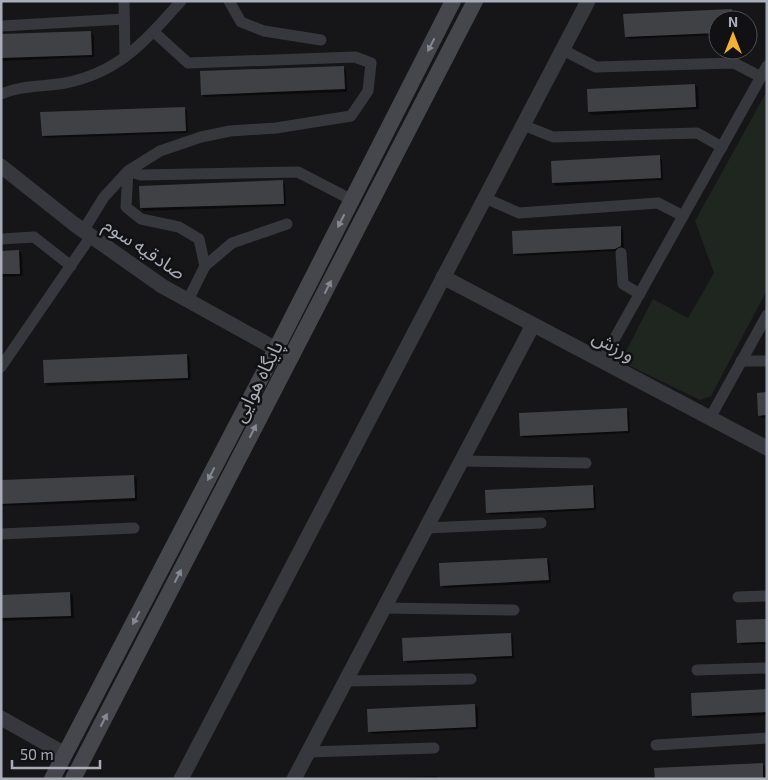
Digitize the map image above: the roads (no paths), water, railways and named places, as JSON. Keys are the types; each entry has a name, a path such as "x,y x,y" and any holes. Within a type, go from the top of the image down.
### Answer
{"main road":[{"name":"پایگاه هوایی","path":"52,779 276,349 453,1"},
{"name":"پایگاه هوایی","path":"73,779 476,1"},
{"path":"276,349 292,357"},
{"path":"65,754 81,763"}],"street":[{"path":"124,1 125,57"},
{"path":"1,94 13,88 65,83 111,68 154,32 181,1"},
{"path":"229,1 241,22 264,30 321,40"},
{"path":"181,779 588,1"},
{"path":"1,26 124,19"},
{"path":"1,367 71,266 104,198 128,171 160,151 200,137 230,131 276,128 351,116 368,91 371,63 355,57 188,63 154,32"},
{"path":"563,50 596,67 734,63 761,77"},
{"path":"602,361 767,66"},
{"path":"523,126 552,137 697,133 722,147"},
{"name":"صادقیه سوم","path":"1,166 87,233 162,286 276,349"},
{"path":"128,171 141,175 298,172 352,200"},
{"path":"128,171 126,207 141,219 179,227 199,240 205,266"},
{"path":"485,198 519,213 658,203 683,216"},
{"path":"188,300 205,266 232,243 287,224"},
{"path":"1,239 34,237 71,266"},
{"path":"621,253 623,284 640,294"},
{"name":"ورزش","path":"443,277 767,448"},
{"path":"710,418 767,315"},
{"path":"294,779 533,325"},
{"path":"741,362 767,361"},
{"path":"461,461 586,463"},
{"path":"426,528 540,523"},
{"path":"1,534 134,528"},
{"path":"738,597 767,596"},
{"path":"384,608 514,610"},
{"path":"697,670 767,668"},
{"path":"345,681 472,679"},
{"path":"1,718 65,754"},
{"path":"656,745 767,738"},
{"path":"308,752 434,748"}]}
